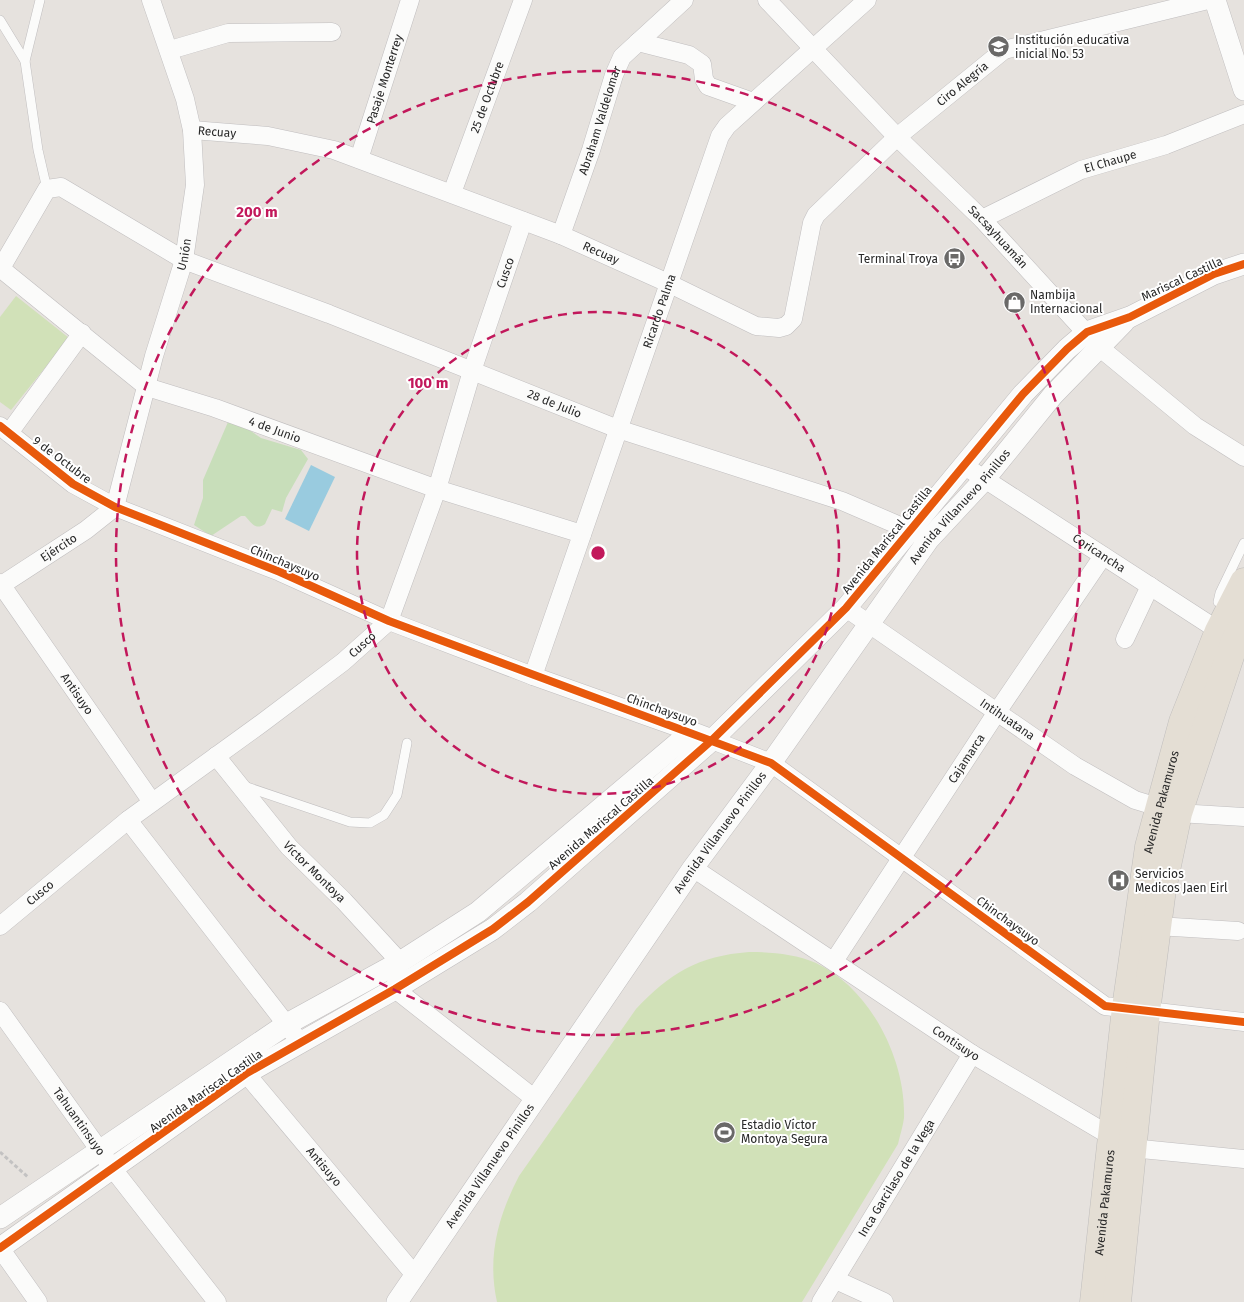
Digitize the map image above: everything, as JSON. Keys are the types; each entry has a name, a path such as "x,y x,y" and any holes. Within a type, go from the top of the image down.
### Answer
{"highway":[{"name":"Avenida Pakamuros","path":"1094,1302 1122,1143 1136,1009 1149,847 1168,810 1233,624 1244,582"},
{"name":"Avenida Pakamuros","path":"1136,1009 1157,926 1168,810"},
{"name":"Avenida Pakamuros","path":"1117,1302 1122,1143"}],"street":[{"name":"Unión","path":"115,507 154,356 184,260 196,186 192,130 180,81 151,0"},
{"name":"Pasaje Monterrey","path":"359,159 410,0"},
{"name":"25 de Octubre","path":"452,193 523,0"},
{"name":"Abraham Valdelomar","path":"561,235 591,150 614,75 622,57 684,0"},
{"name":"Sacsayhuamán","path":"767,0 897,137 982,219 1093,339 1195,426 1244,457"},
{"name":"Ricardo Palma","path":"533,676 720,136 727,126 867,0"},
{"name":"Ciro Alegría","path":"897,137 1004,50 1208,0"},
{"path":"1215,0 1244,90"},
{"path":"170,50 228,33 332,32"},
{"path":"638,42 689,55 702,64 704,79 708,86 753,102"},
{"name":"El Chaupe","path":"982,219 1080,170 1166,145 1244,114"},
{"name":"Recuay","path":"192,130 268,136 318,146 359,159 561,235 756,326 769,329 786,326 792,319 812,223 816,215 897,137"},
{"name":"28 de Julio","path":"46,189 57,186 66,189 184,260 618,429 842,502 910,529 929,539"},
{"path":"0,268 46,189"},
{"name":"Cusco","path":"0,926 128,820 343,662 389,621 438,489 472,371 523,221"},
{"name":"Mariscal Castilla","path":"1130,317 1214,274 1244,264"},
{"name":"4 de Junio","path":"0,268 147,387 224,412 438,489 582,534"},
{"name":"Avenida Mariscal Castilla","path":"0,1218 100,1150 241,1067 300,1042 395,989 493,929 536,895 712,740 846,608 1023,394 1093,339 1130,317"},
{"path":"4,429 82,333"},
{"name":"Avenida Villanuevo Pinillos","path":"396,1302 692,868 771,764 929,539 984,480 1053,395 1093,339"},
{"name":"9 de Octubre","path":"4,429 73,484 115,507"},
{"name":"Coricancha","path":"963,465 1150,586 1233,624"},
{"name":"Ejército","path":"1,584 86,530 115,507"},
{"name":"Chinchaysuyo","path":"115,507 280,572 389,621 533,676 691,732 771,764 1105,1006 1244,1022"},
{"name":"Cajamarca","path":"834,961 997,712 1103,556"},
{"name":"Antisuyo","path":"1,584 152,802"},
{"path":"1125,639 1150,586"},
{"name":"Intihuatana","path":"846,608 1075,766 1135,800 1168,810 1244,817"},
{"name":"Avenida Mariscal Castilla","path":"0,1248 113,1169 241,1067 287,1024 400,962 478,912 691,732"},
{"name":"Víctor Montoya","path":"216,756 289,847 344,901 400,962"},
{"path":"128,820 300,1042"},
{"name":"Contisuyo","path":"692,868 972,1054 1122,1143 1244,1159"},
{"path":"1157,926 1238,931"},
{"path":"400,962 395,989 535,1099"},
{"name":"Tahuantinsuyo","path":"0,1011 113,1169 217,1302"},
{"name":"Inca Garcilaso de la Vega","path":"821,1302 972,1054"},
{"name":"Antisuyo","path":"241,1067 414,1274"},
{"path":"0,1248 38,1302"},
{"path":"836,1280 884,1302"}],"lane":[{"path":"40,0 25,61 38,150 46,189"},
{"path":"0,20 25,61"},
{"path":"1233,624 1218,602 1220,593 1244,543"},
{"path":"239,784 350,822 370,824 384,815 397,795 402,781 407,743"}],"path":[{"path":"0,1152 41,1189"}],"green space":[{"path":"16,296 69,338 11,410 0,402 0,317"},
{"path":"228,422 245,427 261,438 301,450 308,459 286,498 282,512 272,509 265,524 258,527 245,516 241,516 211,536 194,525 203,498 203,480"},
{"name":"Estadio Víctor Montoya Segura","path":"749,952 766,952 800,957 816,963 836,975 853,990 869,1008 892,1050 903,1096 904,1118 898,1144 802,1302 497,1302 493,1269 496,1237 505,1206 519,1176 636,1009 661,985 686,968 715,958"}],"water":[{"path":"311,465 335,477 309,531 285,519"}],"cycle path":[{"path":"0,1248 247,1073 395,989 493,929 528,902 712,740 846,608 1023,394 1067,349 1087,332 1130,317 1214,274 1244,264"},
{"path":"0,426 73,484 115,507 280,572 389,621 771,763 1105,1006 1244,1022"}],"place":[{"name":"Institución educativa inicial No. 53","path":"999,47"},
{"name":"Terminal Troya","path":"954,259"},
{"name":"Nambija Internacional","path":"1014,302"},
{"name":"Servicios Medicos Jaen Eirl","path":"1119,881"},
{"name":"Estadio Víctor Montoya Segura","path":"725,1132"}]}
